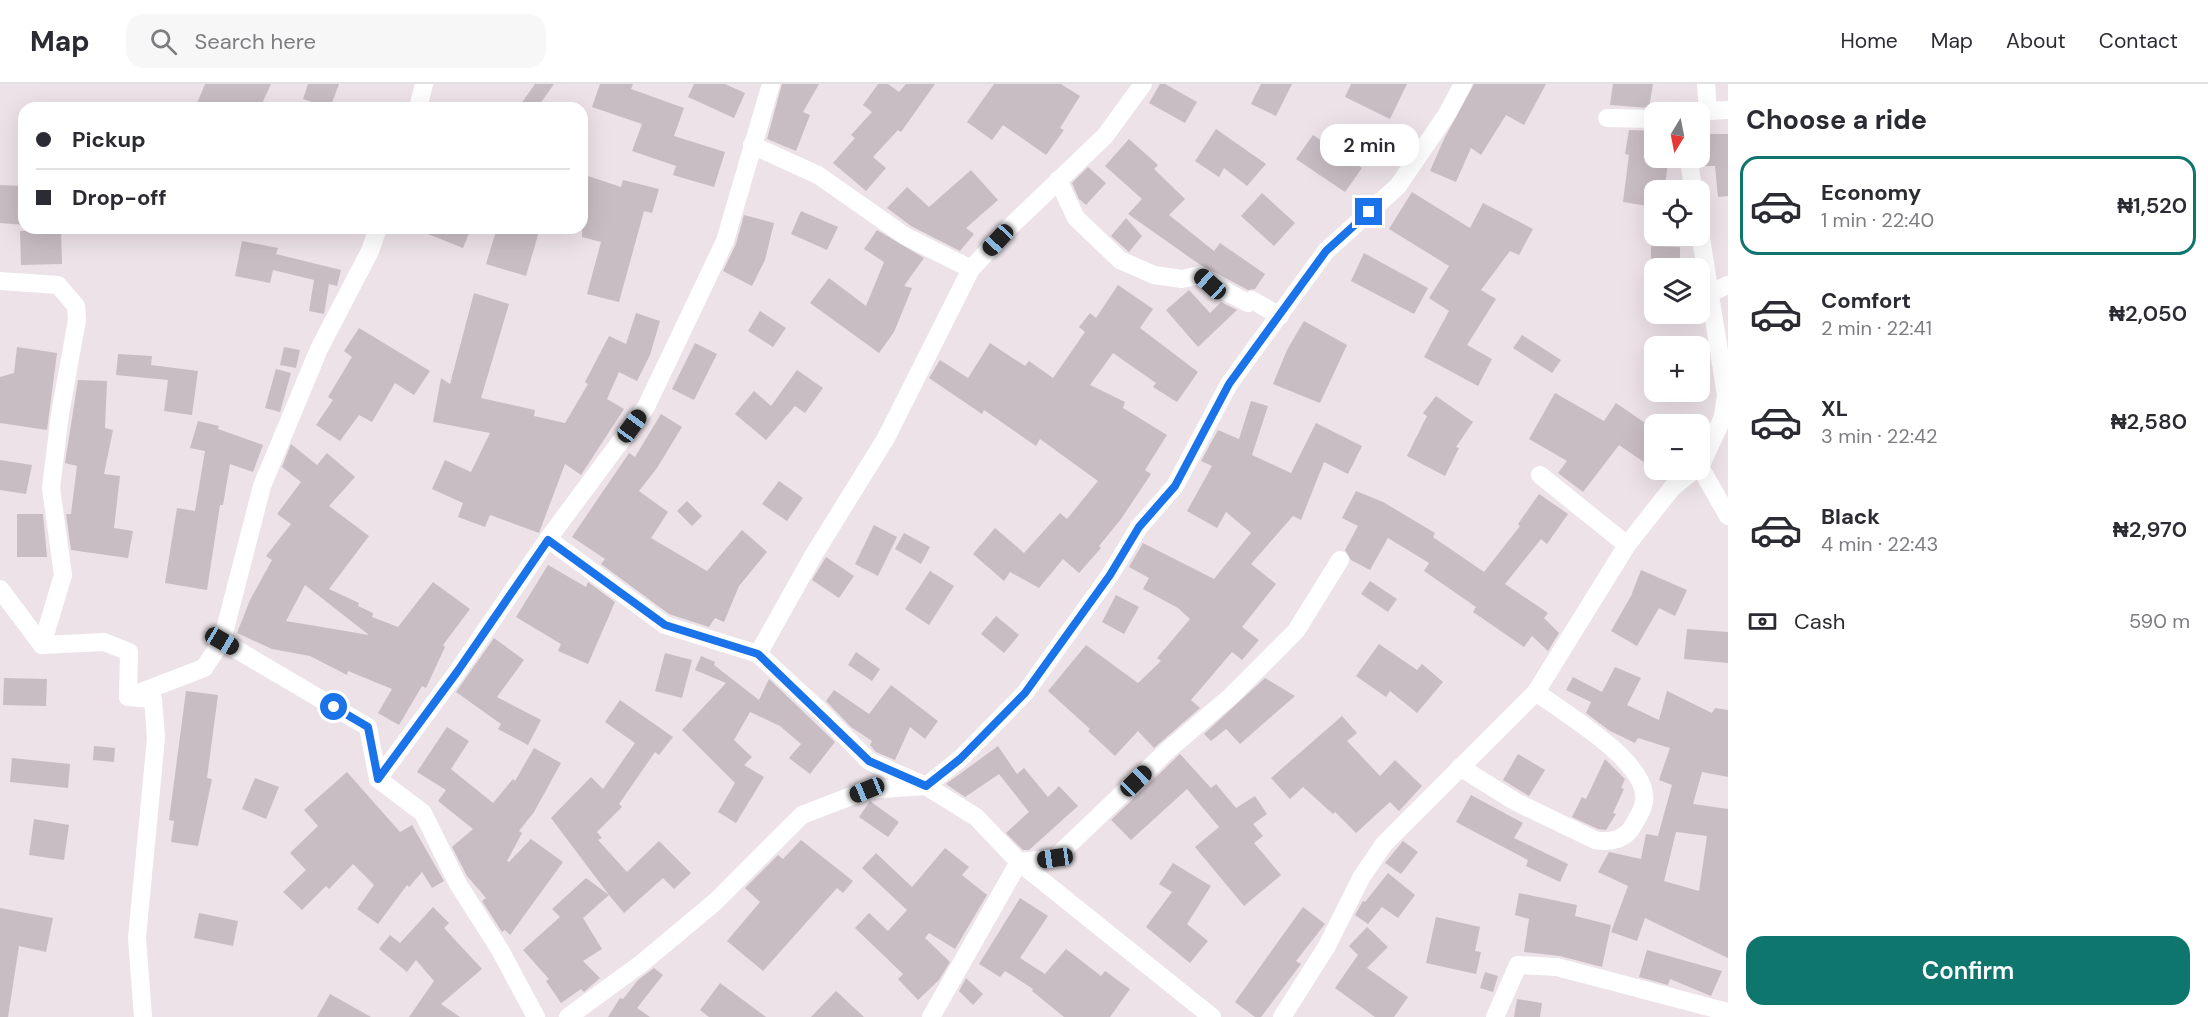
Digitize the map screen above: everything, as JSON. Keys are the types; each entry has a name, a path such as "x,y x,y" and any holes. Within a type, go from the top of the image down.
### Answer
{"street":[{"path":"420,102 424,84"},
{"path":"378,779 646,407 725,241 771,84"},
{"path":"758,654 813,556 886,438 971,269 1058,180 1105,136 1143,84"},
{"path":"568,1017 642,963 715,902 802,815 867,790 926,786 960,759 1025,693 1110,575 1139,527 1175,486 1229,384 1326,251 1398,186 1447,114 1463,84"},
{"path":"1705,102 1706,84"},
{"path":"1710,112 1728,110"},
{"path":"1606,118 1644,118"},
{"path":"752,145 818,175 905,236 971,269"},
{"path":"1058,180 1076,218 1120,260 1154,275 1182,279 1200,275 1210,284 1248,303 1252,300 1280,316"},
{"path":"128,697 204,668 222,641 262,486 319,348 370,251 376,234"},
{"path":"0,281 58,285 76,306 77,320 60,414 51,488 63,575 42,645"},
{"path":"1710,293 1728,285"},
{"path":"1710,305 1726,395 1723,417 1710,445"},
{"path":"1540,475 1627,545"},
{"path":"1282,1017 1327,946 1361,878 1384,844 1536,692 1627,545 1672,488 1682,480"},
{"path":"1707,480 1728,516"},
{"path":"548,540 665,625 758,654 869,761 926,786 976,817 1019,862 1212,1017"},
{"path":"1019,862 1055,858 1168,750 1230,697 1296,631 1340,560"},
{"path":"0,589 42,645"},
{"path":"222,641 368,727 378,779 423,813 458,884 500,950 536,1017"},
{"path":"42,645 104,642 129,652 128,697"},
{"path":"1460,767 1516,802 1595,840 1608,843 1626,835 1644,804 1643,787 1637,774 1612,747 1536,692"},
{"path":"128,697 153,699 156,738 137,938 142,1017"},
{"path":"931,1017 1019,862"},
{"path":"1495,1017 1518,965 1557,967 1728,1012"}],"building":[{"path":"205,84 271,84 263,102 198,102"},
{"path":"308,84 339,84 332,102 312,102 303,99"},
{"path":"535,84 554,84 541,102 522,102"},
{"path":"600,84 633,84 631,89 684,108 674,136 725,152 714,187 673,175 676,166 632,151 642,124 592,107"},
{"path":"694,84 725,84 745,93 734,118 688,97"},
{"path":"782,84 819,84 803,112 810,115 796,151 767,139"},
{"path":"878,84 888,84 899,92 906,84 935,84 901,132 898,130 873,157 886,168 866,191 833,163 855,138 851,135 872,112 863,105"},
{"path":"994,84 1061,84 1080,96 1060,128 1064,130 1046,155 1003,125 992,140 967,122"},
{"path":"1160,84 1165,84 1197,102 1185,123 1149,103"},
{"path":"1261,84 1292,84 1276,116 1251,104"},
{"path":"1351,84 1407,84 1390,119 1345,97"},
{"path":"1474,84 1546,84 1524,125 1506,115 1481,155 1471,148 1456,182 1430,171 1444,139"},
{"path":"1613,84 1653,84 1650,102 1644,102 1644,108 1610,105"},
{"path":"1216,129 1266,164 1247,186 1224,168 1219,177 1195,161"},
{"path":"1629,130 1644,131 1644,168 1667,168 1666,180 1644,180 1644,205 1623,202 1629,155 1625,154"},
{"path":"1380,132 1394,140 1387,153 1372,146"},
{"path":"1710,134 1728,134 1728,196 1718,197 1715,166 1710,166"},
{"path":"1313,135 1362,168 1345,192 1296,159"},
{"path":"1129,139 1158,165 1154,169 1185,199 1169,215 1214,251 1220,243 1265,274 1255,289 1248,290 1199,264 1128,214 1142,199 1105,166"},
{"path":"1088,167 1106,183 1086,205 1079,199 1072,183"},
{"path":"971,170 998,200 966,228 974,234 960,251 911,226 887,208 907,187 929,207"},
{"path":"588,176 621,187 623,180 659,189 652,213 644,211 619,302 587,294 601,242 582,237 582,234 588,234"},
{"path":"0,185 18,186 18,224 0,223"},
{"path":"1412,192 1470,228 1483,203 1533,229 1519,255 1510,251 1481,290 1496,299 1467,345 1492,359 1478,386 1424,357 1449,311 1429,298 1449,266 1389,229"},
{"path":"1262,193 1295,223 1274,246 1241,216"},
{"path":"801,211 838,227 827,250 791,234"},
{"path":"744,215 774,223 765,260 752,286 723,271 736,244"},
{"path":"1126,218 1142,236 1129,252 1111,236"},
{"path":"877,230 924,258 904,286 912,288 894,332 879,353 810,303 829,278 866,306 884,262 864,249"},
{"path":"20,234 61,234 62,264 21,265"},
{"path":"428,234 469,234 463,248"},
{"path":"495,234 538,234 526,276 486,264"},
{"path":"242,241 278,248 276,254 341,270 337,286 329,284 324,314 309,311 314,280 273,270 270,283 235,276"},
{"path":"1651,246 1680,247 1680,258 1651,258"},
{"path":"1364,253 1428,288 1414,314 1351,281"},
{"path":"1118,285 1153,309 1140,328 1198,372 1177,402 1153,387 1156,383 1113,353 1090,385 1125,402 1123,408 1167,435 1145,470 1151,474 1121,519 1099,546 1101,548 1079,573 1063,559 1039,588 1010,572 1004,581 973,554 995,528 1024,553 1060,513 1067,519 1098,481 1040,439 1036,446 984,410 982,414 929,378 940,360 968,378 990,343 1025,366 1029,361 1053,378 1085,332 1079,327 1090,313 1096,318"},
{"path":"1189,290 1210,313 1221,302 1237,310 1198,347 1166,310"},
{"path":"474,293 509,304 481,398 535,410 534,416 565,423 588,384 585,382 609,336 626,344 636,313 660,321 650,355 637,381 619,372 607,399 624,409 581,475 565,464 539,533 490,515 485,527 458,517 463,503 432,489 445,460 471,472 490,433 433,422 441,378 450,384"},
{"path":"760,311 786,328 773,347 748,331"},
{"path":"1304,321 1347,345 1320,403 1273,384 1287,350"},
{"path":"359,328 430,371 414,395 395,383 372,422 359,415 340,441 316,425 333,400 328,397 352,357 344,351"},
{"path":"1522,335 1561,360 1552,373 1513,348"},
{"path":"695,343 717,354 694,400 672,389"},
{"path":"17,347 57,353 47,430 0,423 0,377 14,373"},
{"path":"284,347 300,350 296,368 280,365"},
{"path":"118,354 152,356 151,365 198,371 192,415 164,411 168,380 116,375"},
{"path":"276,369 291,373 280,412 265,408"},
{"path":"797,370 823,388 805,413 795,406 766,440 735,414 754,391 771,406"},
{"path":"78,380 107,381 105,428 113,430 104,474 120,476 114,528 133,531 128,558 71,550 66,514 71,514 77,466 65,463"},
{"path":"1555,393 1604,421 1616,403 1644,422 1644,462 1619,445 1583,492 1558,473 1567,461 1529,439"},
{"path":"1436,396 1473,422 1456,447 1459,448 1445,476 1407,456 1427,416 1423,413"},
{"path":"1251,401 1268,406 1252,455 1291,473 1316,423 1362,446 1348,474 1324,462 1301,520 1293,516 1251,564 1276,584 1242,627 1259,640 1242,660 1232,652 1191,700 1200,708 1154,748 1138,731 1115,756 1088,731 1090,729 1048,691 1086,645 1138,683 1161,661 1157,658 1190,619 1178,608 1143,589 1149,578 1129,567 1143,543 1214,579 1251,533 1226,512 1217,528 1187,511 1212,466 1201,461 1218,430 1239,439"},
{"path":"661,414 682,427 657,468 639,491 668,512 651,538 707,571 742,530 767,552 739,586 724,622 715,618 709,627 669,614 601,564 605,559 572,537 629,453 635,457"},
{"path":"198,421 219,426 218,429 263,445 253,472 230,464 223,505 220,505 207,590 165,583 177,508 195,511 205,451 190,448"},
{"path":"291,444 317,465 327,453 355,477 329,506 369,536 329,589 359,603 358,606 373,613 372,617 398,627 433,582 470,609 443,645 445,647 426,688 422,686 399,725 378,713 392,689 348,671 347,675 310,656 272,649 237,633 250,600 272,560 266,556 291,524 277,514 301,482 282,467","holes":["305,585 369,635 286,621"]},
{"path":"0,460 32,465 26,494 0,490"},
{"path":"779,481 803,498 787,521 762,504"},
{"path":"1356,491 1383,502 1435,533 1433,537 1484,572 1520,526 1518,524 1539,494 1568,514 1547,544 1541,539 1505,584 1548,613 1544,618 1559,633 1548,651 1532,636 1524,647 1473,612 1476,607 1424,571 1429,563 1388,538 1370,570 1351,560 1345,550 1358,526 1342,518"},
{"path":"687,501 702,516 692,526 677,511"},
{"path":"17,514 43,514 47,557 17,557"},
{"path":"874,525 897,537 878,576 855,564"},
{"path":"904,533 930,547 921,564 895,549"},
{"path":"826,557 854,576 839,598 812,580"},
{"path":"548,565 586,587 588,582 615,602 588,664 558,651 561,644 516,617"},
{"path":"1641,570 1687,590 1675,616 1659,608 1637,646 1611,631 1631,596"},
{"path":"930,571 954,586 929,625 905,609"},
{"path":"1370,581 1397,599 1388,612 1361,594"},
{"path":"1116,595 1139,607 1124,634 1102,622"},
{"path":"996,616 1019,635 1004,653 981,634"},
{"path":"1687,629 1728,632 1728,663 1684,659"},
{"path":"494,638 524,660 497,697 541,720 528,745 498,729 501,724 456,692"},
{"path":"1379,644 1417,670 1422,664 1443,682 1417,713 1390,691 1386,697 1356,676"},
{"path":"856,652 880,669 872,681 848,665"},
{"path":"665,653 692,660 682,698 655,691"},
{"path":"701,656 715,662 714,665 759,700 769,679 835,742 810,774 789,758 801,744 780,726 750,712 734,740 752,757 744,765 764,777 736,823 718,812 735,783 682,730 726,683 695,670"},
{"path":"1615,667 1641,678 1627,705 1659,720 1667,691 1712,713 1715,708 1728,710 1728,777 1702,772 1693,804 1728,809 1728,958 1645,918 1637,941 1611,932 1628,886 1598,872 1609,852 1641,859 1646,834 1658,836 1672,785 1659,780 1670,748 1638,738 1635,743 1610,731 1586,713 1591,702 1566,690 1573,677 1602,692","holes":["1676,832 1707,836 1699,891 1664,881"]},
{"path":"4,678 47,679 46,706 3,705"},
{"path":"1265,678 1295,696 1240,744 1226,729 1211,741 1204,734"},
{"path":"891,685 938,721 925,739 910,727 895,760 876,752 870,745 872,741 851,727 826,701 834,690 869,714"},
{"path":"186,691 218,695 207,778 212,779 198,846 171,842 174,821 169,820"},
{"path":"620,700 673,737 659,755 655,752 619,804 622,807 597,832 602,838 598,840 627,872 659,841 691,873 674,889 663,878 624,913 551,818 591,777 603,789 635,743 605,722"},
{"path":"1342,716 1357,733 1347,741 1380,776 1395,760 1422,786 1399,811 1390,802 1356,833 1335,812 1333,814 1303,787 1290,799 1271,778"},
{"path":"447,727 469,741 451,769 493,803 513,779 515,781 534,748 561,763 534,812 519,831 522,833 507,861 509,862 531,839 563,862 510,935 505,930 502,932 482,901 486,898 467,876 452,847 473,829 438,801 446,790 417,772"},
{"path":"94,746 115,748 114,762 93,760"},
{"path":"998,746 1017,774 1024,768 1048,797 1059,786 1078,806 1029,850 1023,850 1006,833 1029,812 999,774 965,797 946,784"},
{"path":"1180,754 1211,788 1216,784 1236,808 1255,796 1267,814 1253,824 1263,836 1254,843 1281,875 1244,906 1195,847 1219,827 1187,789 1131,840 1111,820"},
{"path":"1518,754 1545,770 1529,796 1503,780"},
{"path":"12,758 70,764 68,788 10,782"},
{"path":"1605,759 1625,779 1621,788 1624,789 1613,813 1616,814 1606,830 1598,829 1572,817 1582,797 1586,799"},
{"path":"347,772 400,832 412,825 444,881 432,888 422,872 409,887 407,885 378,924 357,909 374,885 353,864 329,889 326,886 302,910 283,892 306,870 290,853 318,826 304,810"},
{"path":"255,778 279,787 266,819 242,809"},
{"path":"1471,795 1523,823 1514,838 1568,864 1560,882 1526,866 1528,860 1456,822"},
{"path":"870,801 899,822 888,837 859,817"},
{"path":"34,819 69,825 64,860 29,855"},
{"path":"801,840 853,881 843,893 837,888 763,971 727,941 760,902 745,888 778,855 783,859"},
{"path":"1403,841 1418,852 1401,874 1385,863"},
{"path":"945,848 969,867 962,875 987,895 955,949 929,933 925,938 950,962 939,980 918,1000 898,979 903,974 855,928 869,913 888,931 907,910 862,868 876,853 912,887"},
{"path":"1173,863 1211,886 1187,924 1208,941 1190,963 1146,927 1172,892 1159,884"},
{"path":"1388,873 1415,895 1398,918 1382,907 1368,924 1355,915 1363,901 1365,902"},
{"path":"586,878 609,895 583,918 602,949 583,961 600,978 584,992 581,989 561,1003 546,981 549,979 523,950 560,917 552,909"},
{"path":"1519,893 1577,905 1575,916 1611,925 1602,967 1560,956 1524,952 1529,919 1515,915"},
{"path":"1020,898 1048,916 1020,958 1045,974 1066,949 1101,976 1105,971 1130,989 1110,1017 1064,1017 1032,991 1033,989 1005,971 1000,977 979,964"},
{"path":"433,907 449,923 444,928 482,969 441,1004 460,1017 409,1017 434,981 416,960 407,972 379,949 390,935 400,943"},
{"path":"1303,907 1325,924 1296,961 1301,964 1261,1017 1255,1017 1235,1002"},
{"path":"0,908 53,918 46,952 19,946 8,1017 0,1017"},
{"path":"199,913 238,921 233,946 194,938"},
{"path":"1436,917 1480,927 1475,951 1481,952 1476,974 1426,963"},
{"path":"1367,927 1388,947 1367,968 1408,997 1394,1017 1375,1017 1335,988 1358,955 1349,946"},
{"path":"1647,950 1722,971 1711,996 1670,979 1668,985 1639,977"},
{"path":"654,968 663,975 637,1008 650,1017 608,1017 620,998 623,999 638,980"},
{"path":"1485,972 1498,976 1493,992 1480,988"},
{"path":"966,978 983,994 973,1005 959,991"},
{"path":"720,983 766,1017 709,1017 700,1010"},
{"path":"836,991 864,1017 811,1017"},
{"path":"330,994 371,1017 317,1017"},
{"path":"1517,999 1542,1003 1540,1017 1514,1017"}],"route":[{"path":"334,707 368,727 378,779 457,672 548,540 665,625 758,654 819,710 869,761 926,786 960,759 1025,693 1110,575 1139,527 1175,486 1229,384 1326,251 1369,212"}]}
